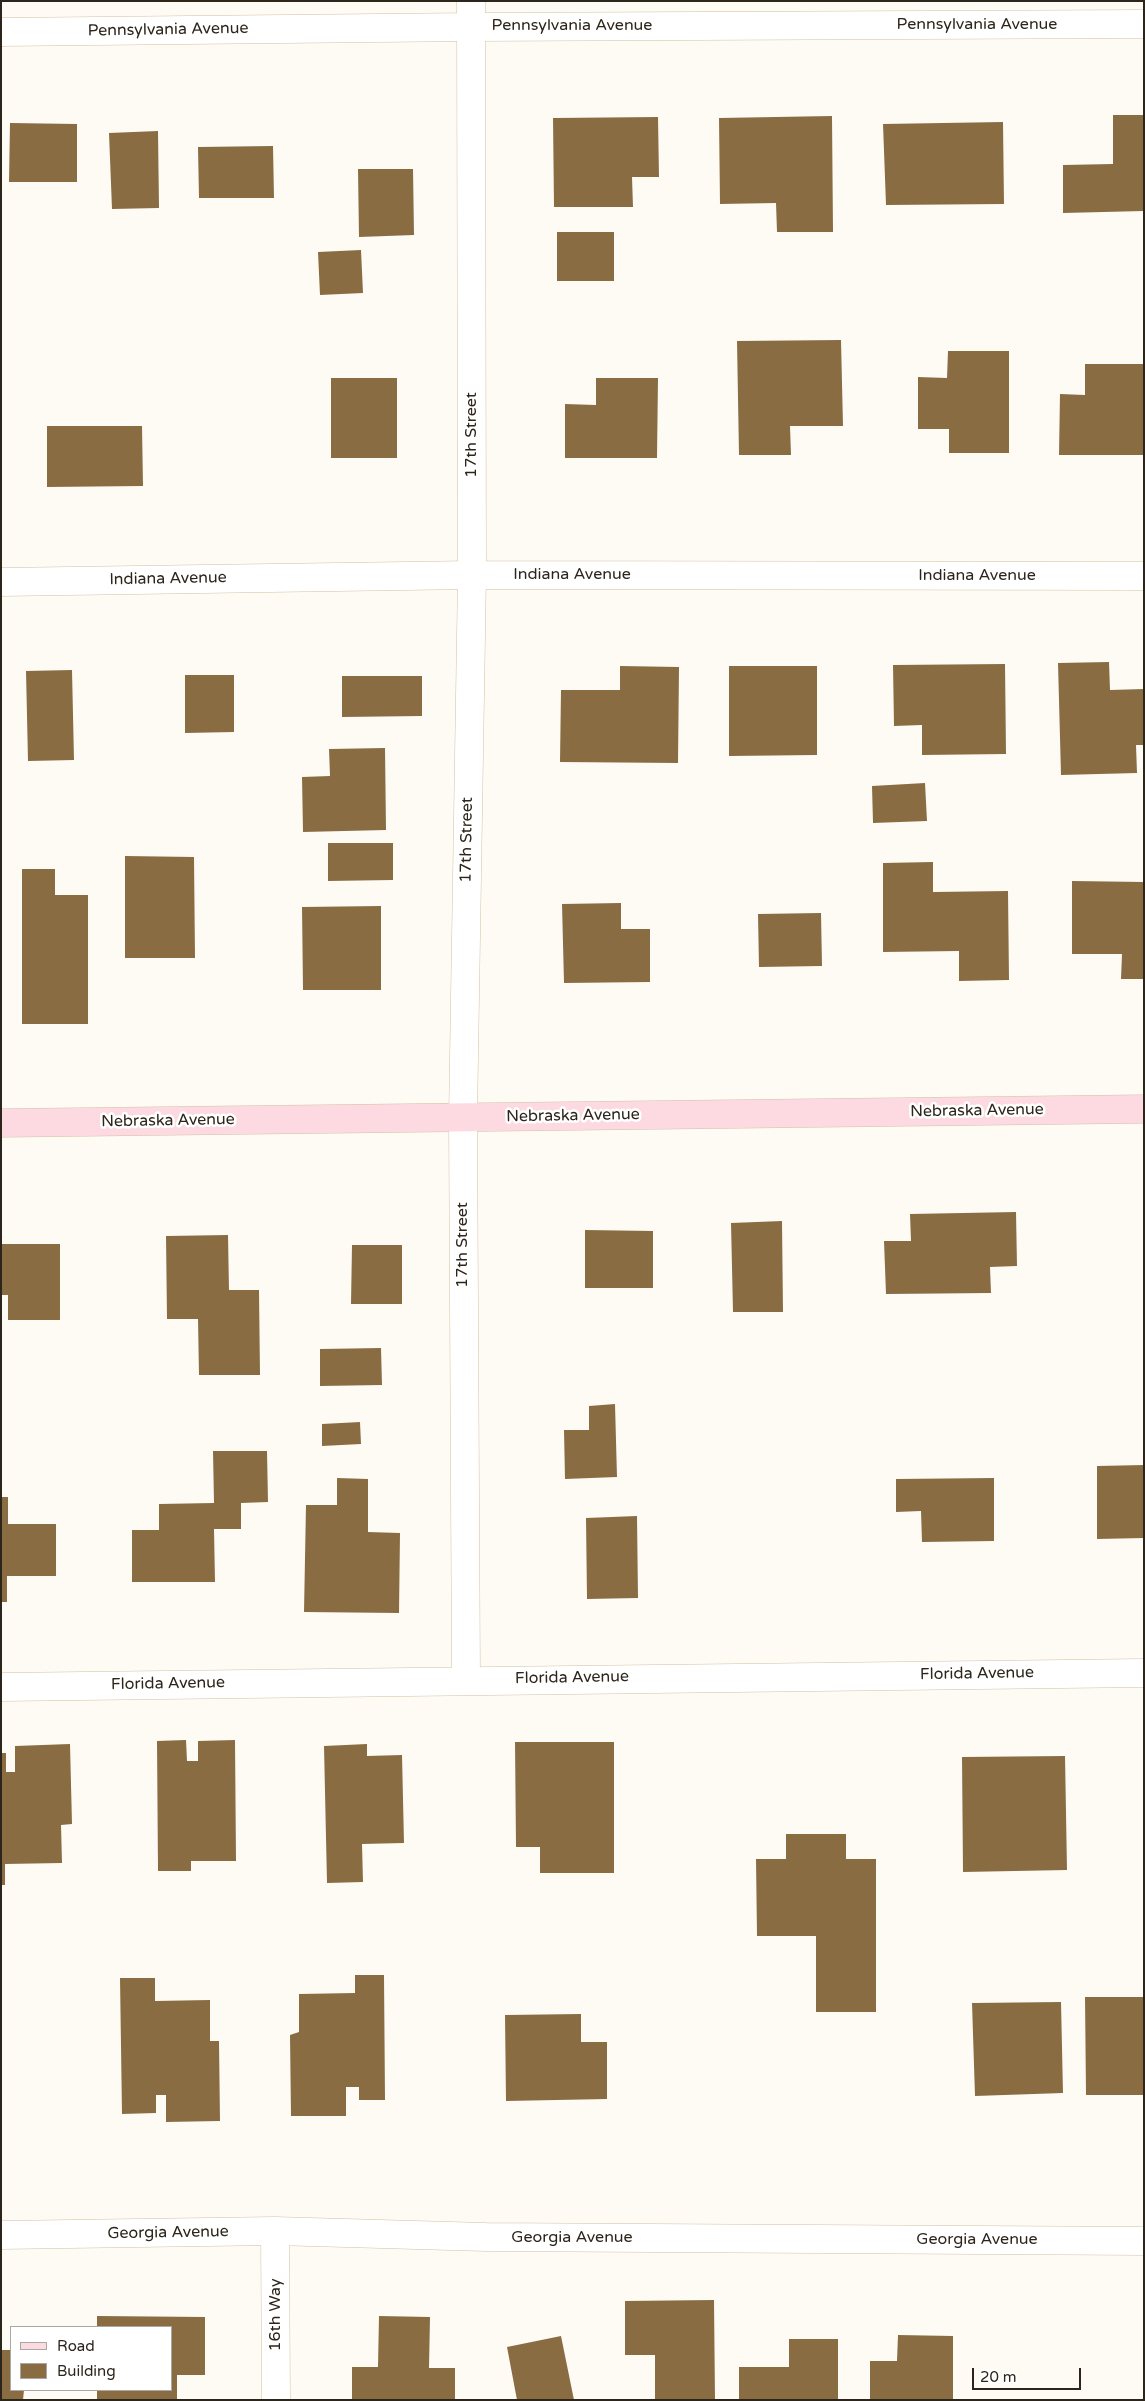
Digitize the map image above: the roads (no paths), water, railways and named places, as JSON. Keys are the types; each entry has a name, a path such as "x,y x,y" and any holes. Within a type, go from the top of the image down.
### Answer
{"main road":[{"name":"Nebraska Avenue","path":"1,1123 1144,1109"}],"street":[{"name":"Pennsylvania Avenue","path":"1,32 472,14 1144,24"},
{"name":"17th Street","path":"466,1680 462,1118 472,575 472,14"},
{"name":"Indiana Avenue","path":"1,582 472,575 1144,576"},
{"name":"Florida Avenue","path":"1,1686 1144,1673"},
{"name":"Georgia Avenue","path":"1,2235 276,2231 486,2237 1144,2241"},
{"name":"16th Way","path":"276,2231 276,2400"}]}
